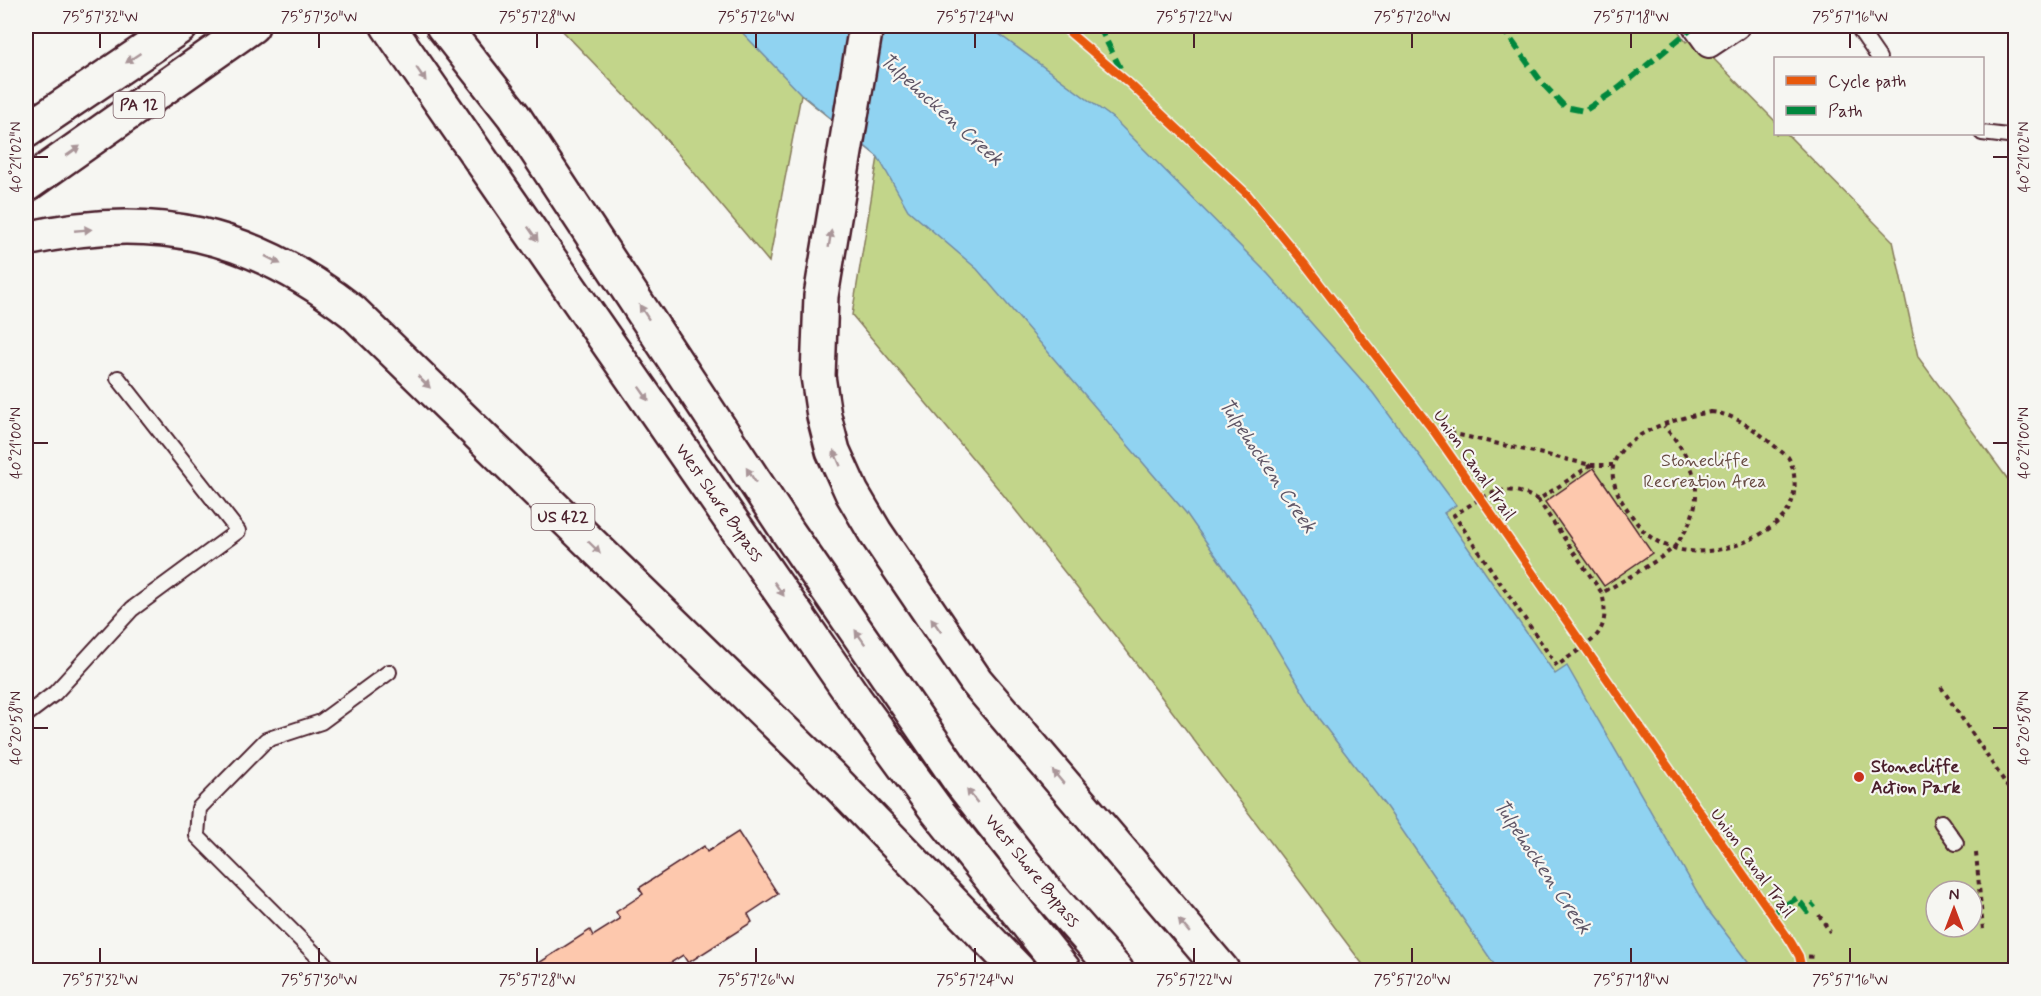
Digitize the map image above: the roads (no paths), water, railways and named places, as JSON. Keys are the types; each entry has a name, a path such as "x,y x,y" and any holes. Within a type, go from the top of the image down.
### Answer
{"highway":[{"name":"PA 12","path":"26,130 181,26"},
{"name":"PA 12","path":"26,185 252,26"},
{"name":"West Shore Bypass","path":"388,26 855,699 938,812 1064,970"},
{"name":"West Shore Bypass","path":"443,26 513,115 788,532 959,780 1046,891 1116,970"},
{"path":"866,26 821,296 818,376 824,416 833,451 852,493 875,532 976,681 1222,970"},
{"name":"US 422","path":"26,239 105,228 159,229 202,234 264,255 326,291 353,312 830,776 1018,970"}],"street":[{"path":"1703,35 1736,26"}],"lane":[{"path":"1857,26 1878,57"},
{"path":"1984,133 2016,137"},
{"path":"26,716 55,693 132,609 238,531 118,378"},
{"path":"331,970 197,836 199,808 266,740 321,722 389,672"},
{"path":"1941,822 1956,843"}],"water":[{"name":"Tulpehocken Creek","path":"736,26 988,26 1114,119 1268,274 1373,393 1456,505 1444,513 1555,674 1567,666 1707,909 1754,970 1498,970 1387,808 1319,719 1253,609 1186,513 977,269 908,210 878,157 801,94"}],"place":[{"name":"Stonecliffe Action Park","path":"1859,777"}],"park label":[{"name":"Stonecliffe Recreation Area","path":"1705,471"}]}
